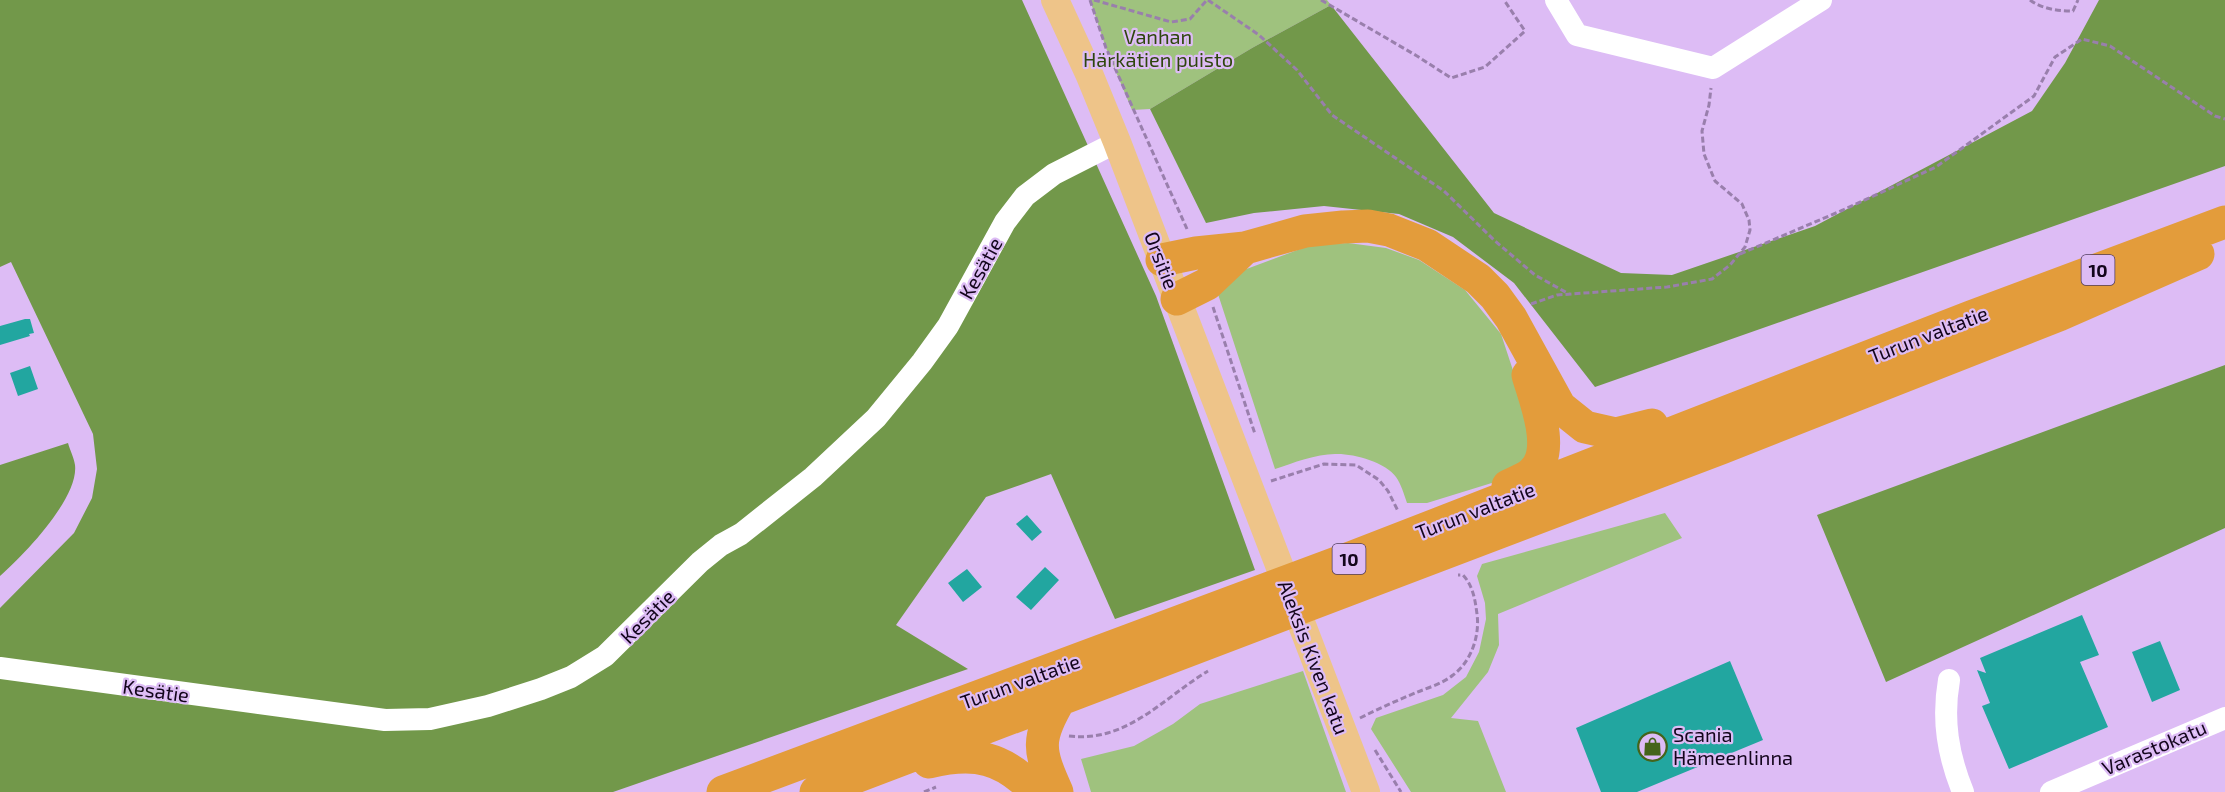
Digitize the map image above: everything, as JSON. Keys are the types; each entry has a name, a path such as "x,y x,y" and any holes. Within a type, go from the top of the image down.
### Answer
{"highway":[{"name":"Turun valtatie","path":"723,792 1353,557 1971,317 2225,222"},
{"path":"1162,260 1196,253 1245,248 1305,231 1368,226 1389,230 1427,245 1478,279 1509,315 1560,406 1585,427 1616,434 1654,424 1845,351 1932,325 1971,317"},
{"name":"Turun valtatie","path":"816,792 1895,380 2059,315 2225,243"},
{"path":"1177,299 1206,284 1245,248"},
{"path":"1353,557 1459,507 1498,492 1533,473 1540,462 1544,439 1539,414 1509,315"},
{"path":"1058,792 1044,763 1043,733 1060,699"},
{"path":"851,779 954,756 975,757 1004,766 1022,778 1036,792"}],"main road":[{"name":"Orsitie","path":"1054,0 1090,76 1117,142 1262,523"},
{"name":"Aleksis Kiven katu","path":"1262,523 1366,792"}],"street":[{"path":"1556,0 1577,35 1713,68 1821,0"},
{"name":"Kesätie","path":"0,668 385,720 430,719 476,709 571,677 605,656 700,562 721,545 741,534 813,477 876,418 948,326 1005,222 1025,195 1054,174 1117,142"},
{"path":"1949,681 1945,702 1946,731 1951,759 1963,792"},
{"name":"Varastokatu","path":"2050,792 2225,718"}],"path":[{"path":"1092,0 1171,22 1190,19 1208,0 1266,42 1297,70 1332,115 1444,191 1495,241 1536,275 1569,294"},
{"path":"1092,0 1106,48 1196,253"},
{"path":"1321,0 1451,78 1485,67 1525,31 1504,0"},
{"path":"2030,0 2037,5 2058,11 2073,12 2078,0"},
{"path":"1740,254 1936,167 2034,96 2055,57 2082,39 2110,46 2215,116 2225,119"},
{"path":"1509,315 1557,295 1667,287 1712,279 1740,254 1745,247 1750,230 1749,220 1742,204 1715,181 1704,154 1702,131 1709,105 1713,68"},
{"path":"1206,284 1257,441"},
{"path":"1268,472 1271,481 1324,464 1356,465 1379,480 1398,511"},
{"path":"1356,720 1454,675 1463,664 1472,650 1478,623 1475,599 1469,582 1463,575 1454,575"},
{"path":"1043,733 1075,737 1109,732 1150,714 1213,668"},
{"path":"924,792 942,784"}],"green space":[{"path":"0,0 1022,0 1156,296 1255,570 1115,619 1051,474 986,497 896,625 968,669 613,792 0,792 0,608 74,533 92,498 97,469 93,434 11,262 0,267"},
{"name":"Vanhan Härkätien puisto","path":"1090,0 1327,0 1331,5 1252,48 1150,109 1132,110 1106,48"},
{"path":"2099,0 2225,0 2225,166 1595,387 1514,283 1453,237 1399,214 1324,206 1254,213 1206,223 1150,109 1252,48 1331,5 1494,213 1621,273 1672,275 1815,226 2032,111 2065,63"},
{"path":"1348,243 1386,248 1419,260 1465,290 1501,334 1534,434 1527,458 1495,482 1427,503 1407,503 1396,477 1391,472 1377,463 1359,457 1328,454 1275,469 1216,288 1225,277 1311,245"},
{"path":"2225,365 2225,528 1886,682 1817,515"},
{"path":"68,443 75,465 74,478 68,493 35,541 0,576 0,465"},
{"path":"1665,513 1682,538 1498,614 1499,645 1488,672 1451,718 1478,721 1506,792 1411,792 1371,729 1376,718 1443,695 1466,677 1479,652 1486,619 1485,603 1477,576 1482,564"},
{"path":"1303,671 1346,792 1091,792 1081,759 1134,746 1173,724 1200,704"}],"building":[{"path":"30,319 34,333 0,345 0,326"},
{"path":"30,366 38,389 18,396 10,373"},
{"path":"1027,515 1042,532 1032,541 1016,524"},
{"path":"1045,567 1059,580 1031,610 1016,597"},
{"path":"967,569 982,587 963,602 948,583"},
{"path":"2082,615 2099,655 2080,662 2108,727 2009,769 1982,706 1990,703 1977,670 1986,673 1980,658"},
{"path":"2160,641 2180,690 2152,702 2132,652"},
{"path":"1730,661 1763,740 1637,792 1601,792 1576,728"}],"place":[{"name":"Scania Hämeenlinna","path":"1652,746"}]}
